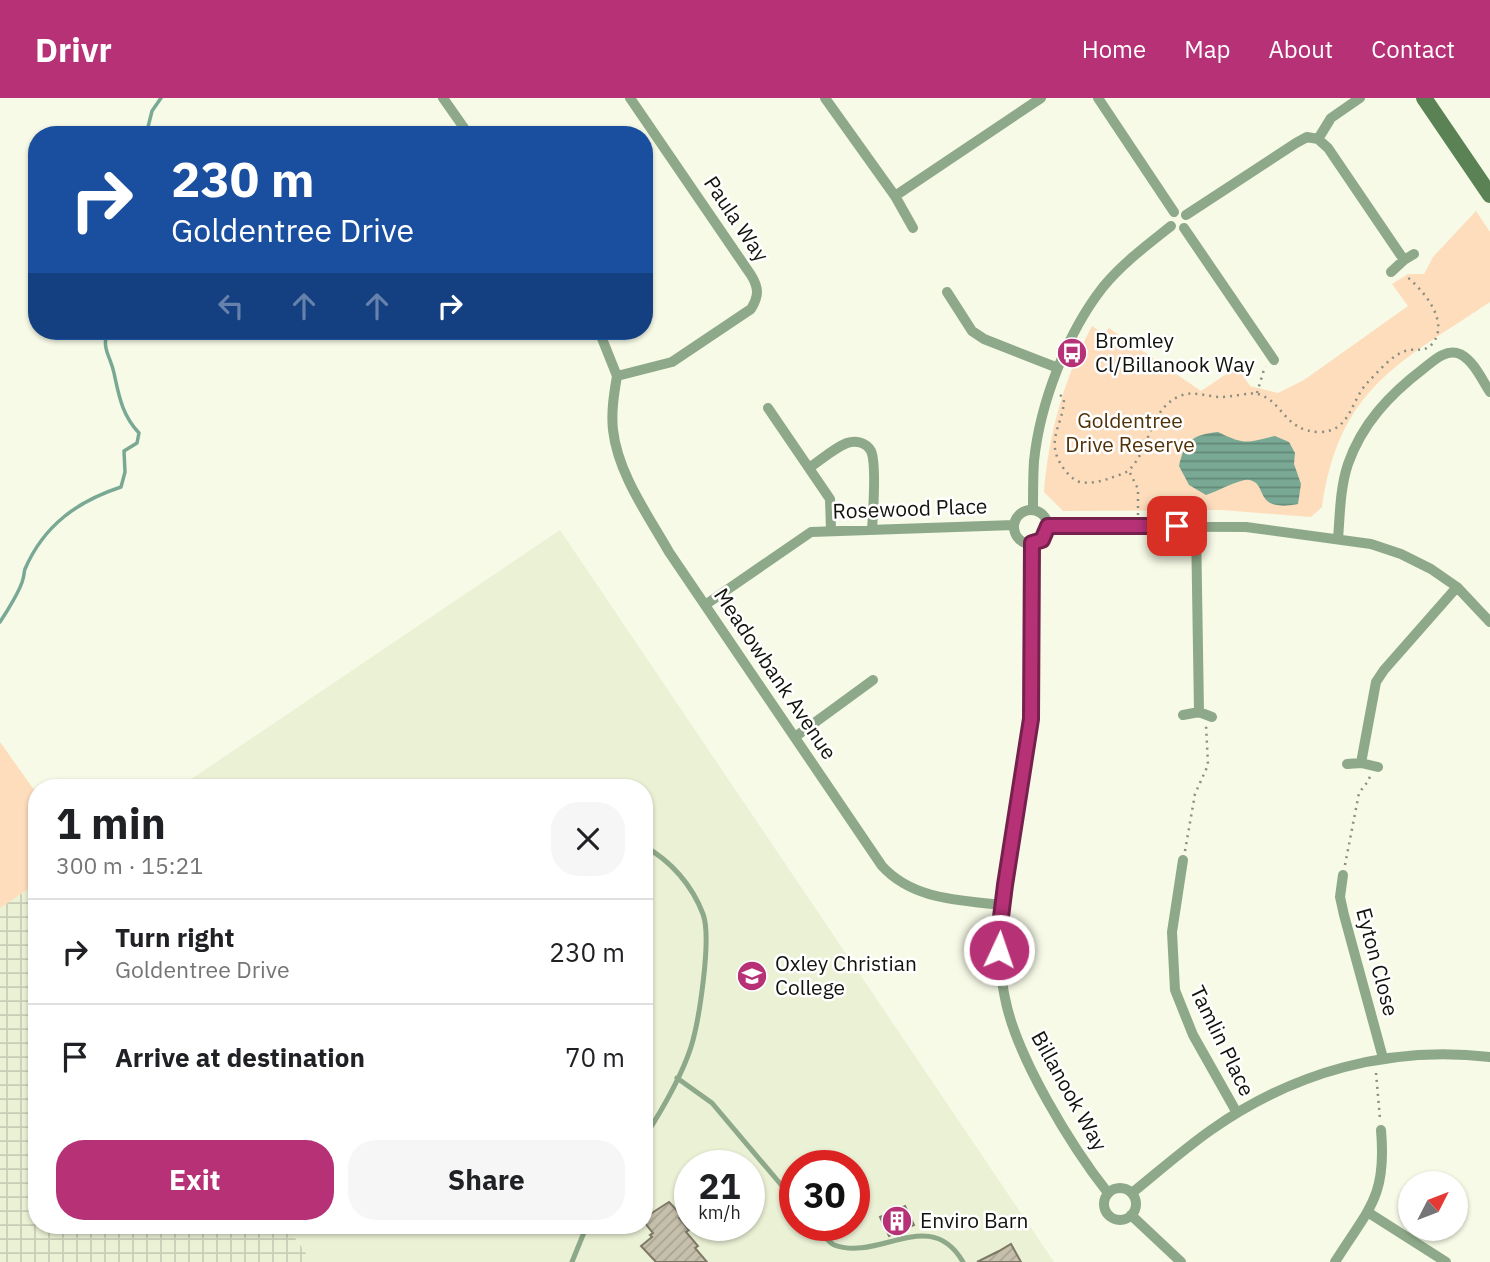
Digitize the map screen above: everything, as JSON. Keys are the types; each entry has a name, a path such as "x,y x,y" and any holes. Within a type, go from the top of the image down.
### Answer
{"main road":[{"path":"1424,98 1490,195"}],"street":[{"path":"443,98 462,126"},
{"name":"Paula Way","path":"630,98 649,126"},
{"path":"825,98 895,196 913,228"},
{"path":"895,196 1041,98"},
{"path":"1098,98 1174,212"},
{"path":"1318,139 1331,118 1360,98"},
{"name":"Paula Way","path":"617,376 672,362 751,309 757,298 758,285 653,132"},
{"path":"1186,215 1296,143 1307,137 1318,139 1328,148 1401,263"},
{"path":"1174,212 1186,215"},
{"path":"1171,226 1170,217 1174,212"},
{"path":"1171,226 1178,230 1184,228 1187,223 1186,215"},
{"path":"1033,510 1034,461 1058,368 1086,311 1104,287 1123,266 1171,226"},
{"path":"1184,228 1273,360"},
{"path":"947,292 972,331 984,339 1058,368"},
{"path":"603,340 617,376"},
{"path":"1338,539 1342,487 1354,447 1366,426 1389,397 1437,358 1448,353 1458,353 1468,360 1490,392"},
{"name":"Meadowbank Avenue","path":"617,376 613,398 613,429 620,460 669,552 882,866 894,878 929,895 1002,905"},
{"path":"768,408 830,499 831,530"},
{"path":"809,468 846,444 856,441 864,444 871,452 873,464 872,530"},
{"path":"1033,510 1045,517 1048,526 1042,540 1032,543 1019,538 1014,525 1023,512 1033,510"},
{"name":"Rosewood Place","path":"705,606 811,532 1014,525"},
{"path":"1048,526 1246,527 1371,544 1401,554 1431,569 1457,587 1490,622"},
{"path":"1183,715 1206,715 1196,526"},
{"name":"Billanook Way","path":"1032,543 1031,719 1002,905 999,933 1000,968 1005,1000 1033,1072 1091,1171 1108,1192"},
{"path":"1347,764 1370,765 1376,682 1457,587"},
{"path":"795,737 873,680"},
{"name":"Tamlin Place","path":"1183,860 1171,932 1174,990 1193,1035 1237,1113"},
{"name":"Eyton Close","path":"1343,875 1340,897 1379,1059"},
{"path":"1132,1193 1190,1145 1237,1113 1266,1096 1321,1073 1379,1059 1422,1055 1490,1057"},
{"path":"1335,1262 1377,1195 1383,1157 1381,1130"},
{"path":"1121,1188 1132,1193 1135,1203 1131,1215 1119,1220 1107,1213 1104,1201 1108,1192 1121,1188"},
{"path":"1368,1213 1446,1262"},
{"path":"1131,1215 1181,1262"}],"lane":[{"path":"653,852 679,874 704,916 706,961 691,1046 653,1122"},
{"path":"677,1078 712,1104 779,1182"},
{"path":"572,1262 583,1234"},
{"path":"830,1241 853,1252 889,1248 916,1238 931,1237 952,1247 963,1262"}],"path":[{"path":"1051,392 1064,398 1055,432 1054,449 1068,474 1078,481 1089,483 1129,471 1142,453 1156,418 1177,397 1187,393 1222,397 1257,393 1273,403 1288,421 1303,430 1321,432 1338,428 1347,420 1365,385 1392,358 1408,350 1422,351 1433,343 1438,329 1437,315 1401,263"},
{"path":"1257,393 1264,367"},
{"path":"1129,471 1138,489 1137,527"},
{"path":"1183,860 1195,794 1208,765 1206,715"},
{"path":"1343,875 1359,793 1369,780 1370,765"},
{"path":"1379,1059 1381,1130"}],"shaded area":[{"path":"1218,432 1241,441 1275,436 1289,442 1295,453 1294,464 1301,484 1298,504 1274,504 1268,501 1255,482 1249,480 1206,495 1189,485 1179,466 1184,450 1196,437"},
{"name":"Oxley Christian College","path":"560,530 1054,1262 312,1262 292,1234 653,1234 653,779 191,779"},
{"path":"28,889 28,1234 292,1234 312,1262 0,1262 0,908"}],"green space":[{"name":"Goldentree Drive Reserve","path":"1476,211 1490,232 1490,302 1401,362 1378,383 1359,406 1343,433 1330,467 1322,507 1311,517 1222,510 1063,511 1044,492 1059,406 1073,366 1092,326 1104,334 1109,328 1201,391 1237,367 1250,386 1278,393 1304,380 1408,306 1392,284 1408,274 1424,274 1433,257"},
{"path":"0,742 28,781 28,889 0,908"}],"building":[{"path":"669,1202 674,1207 674,1241 694,1241 698,1246 695,1248 707,1262 656,1262 641,1246 653,1233 653,1212"},
{"name":"Enviro Barn","path":"905,1206 914,1225 889,1236 880,1217"},
{"path":"1011,1244 1021,1262 977,1262 999,1251"}],"waterway":[{"path":"148,126 152,111 161,98"},
{"path":"0,622 19,589 33,553 52,527 77,507 121,487 125,472 124,451 137,443 139,433 125,412 106,340"}],"place":[{"name":"Bromley Cl/Billanook Way","path":"1072,353"},
{"name":"Oxley Christian College","path":"752,976"},
{"name":"Enviro Barn","path":"897,1221"}],"route":[{"path":"999,950 1005,885 1031,719 1032,543 1042,540 1048,526 1177,526"}]}
